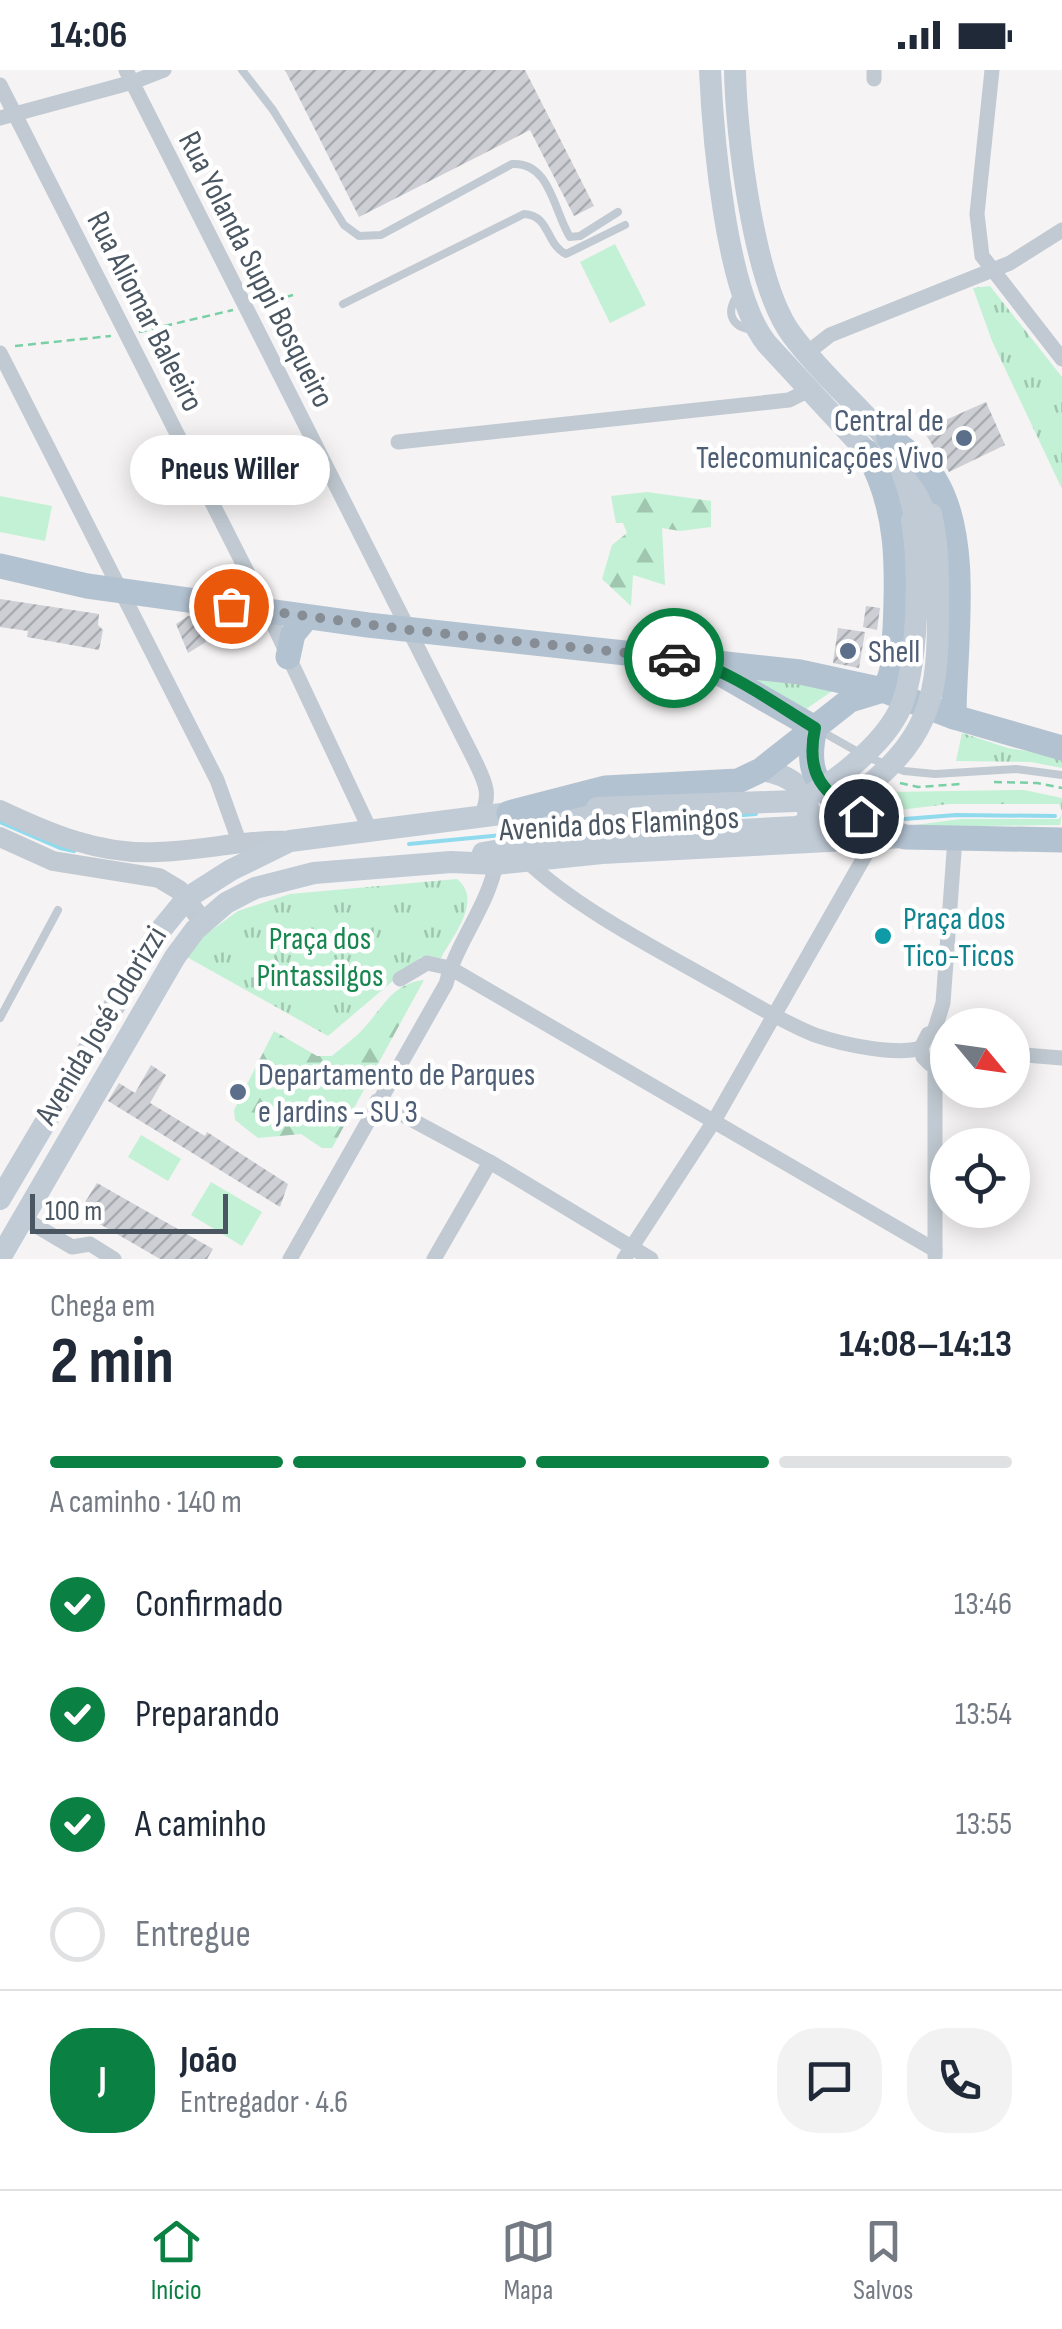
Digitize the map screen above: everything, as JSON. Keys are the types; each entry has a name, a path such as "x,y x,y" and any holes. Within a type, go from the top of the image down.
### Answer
{"main road":[{"path":"710,70 719,166 740,292 756,330 922,517"},
{"path":"451,862 512,846 558,840 796,827 829,816 875,780 914,739 932,700 938,656 939,565 922,517 912,468 889,438 807,353 776,312 766,285 744,158 735,70"},
{"path":"889,438 934,478 950,511 956,560 954,704"},
{"path":"867,452 879,474 894,527 897,597 888,680"},
{"name":"Avenida José Odorizzi","path":"0,1199 164,924 188,898 231,870 290,842 509,813 783,803 818,791 892,722 905,691 922,517"},
{"path":"0,566 87,586 306,617 888,680 1062,748"},
{"path":"288,657 293,634 306,617"},
{"path":"693,660 815,728"},
{"path":"509,813 605,788 738,781 761,770 850,700 888,680"},
{"path":"815,728 812,762 821,785 847,807 905,838"},
{"path":"761,770 776,772 793,782 808,802 804,822 775,846"},
{"name":"Avenida dos Flamingos","path":"199,926 226,903 254,888 314,874 451,862 496,864 602,853 905,838 1056,838"},
{"name":"Avenida José Odorizzi","path":"0,1258 175,957 199,926"}],"street":[{"path":"8,117 130,76 164,70"},
{"path":"992,70 976,214 982,256 1062,358"},
{"name":"Rua Yolanda Suppi Bosqueiro","path":"130,76 484,782 488,798 480,817"},
{"name":"Rua Aliomar Baleeiro","path":"0,85 8,117 128,334 267,611 371,832"},
{"path":"807,353 830,336 1010,262 1062,230"},
{"path":"0,351 216,780 240,844"},
{"path":"398,442 789,400 809,390"},
{"path":"87,586 95,560 94,541"},
{"path":"0,810 77,844 104,848 154,853 266,840 290,842"},
{"path":"0,838 54,861 169,882 188,898 199,926"},
{"path":"943,1008 955,838"},
{"path":"628,1253 714,1121 874,840"},
{"path":"528,861 576,899 774,1014 833,1040 908,1051 920,1048"},
{"path":"290,1259 446,984 450,968 484,905 496,864"},
{"path":"400,979 427,963 450,968 935,1254 940,1108"},
{"path":"930,1036 924,1038 920,1048 923,1058 930,1060"},
{"path":"1030,1055 1062,1058"},
{"path":"377,1101 490,1162 628,1253 651,1259"},
{"path":"434,1259 490,1162"},
{"path":"23,1218 72,1246 90,1244 114,1259"}],"lane":[{"path":"242,70 273,110 344,226 358,236 380,235 512,164 530,166 544,179 570,237 580,236 618,212"},
{"path":"342,304 524,214 540,219 558,251 566,254 624,225"},
{"path":"815,728 867,758 904,772 1016,769 1062,776"},
{"path":"0,1018 58,910"}],"path":[{"path":"0,351 128,334 293,295"},
{"path":"889,780 918,787 971,783"},
{"path":"985,782 1062,788"}],"green space":[{"path":"615,244 646,305 610,323 580,262"},
{"path":"990,286 1062,377 1062,489 992,341 973,288"},
{"path":"647,492 711,501 711,527 680,531 662,528 665,585 633,575 631,606 602,579 612,545 627,533 623,523 616,523 611,496"},
{"path":"0,496 52,506 45,541 0,532"},
{"path":"734,668 838,687 806,709"},
{"path":"962,733 1008,748 1062,757 1062,768 1031,762 956,761"},
{"path":"1024,790 1062,798 1062,811 1059,804 949,804 875,813 889,792"},
{"path":"1062,814 1060,825 900,827 961,819 1059,819"},
{"name":"Praça dos Pintassilgos","path":"457,879 464,887 467,907 441,958 421,957 328,1036 185,956 205,935 238,911 290,894"},
{"path":"424,980 332,1148 322,1148 301,1134 258,1138 235,1120 234,1110 274,1031 317,1056 332,1056 359,1033 396,991"},
{"path":"141,1135 181,1159 168,1181 128,1157"},
{"path":"211,1182 262,1212 242,1246 191,1215"}],"building":[{"path":"285,70 525,70 594,206 574,216 530,130 359,217"},
{"name":"Central de Telecomunicações Vivo","path":"986,402 1005,445 949,472 923,430"},
{"path":"0,599 99,614 98,625 103,630 99,650 27,637 28,631 0,627"},
{"name":"Shell","path":"866,606 880,608 877,630 863,627"},
{"path":"188,616 196,618 206,642 188,653 176,624"},
{"name":"Shell","path":"838,628 865,632 859,668 833,663"},
{"path":"151,1065 166,1075 150,1103 205,1136 207,1132 288,1184 280,1207 108,1101 119,1083 135,1093"},
{"path":"97,1183 213,1249 207,1259 160,1259 79,1212"}],"waterway":[{"path":"588,827 756,814"},
{"path":"891,820 956,815 1055,816"},
{"path":"0,822 74,851"},
{"path":"409,844 553,830"}],"way so far":[{"path":"231,606 674,658"}],"place":[{"name":"Central de Telecomunicações Vivo","path":"964,438"},
{"name":"Pneus Willer","path":"231,606"},
{"name":"Shell","path":"848,651"},
{"name":"Praça dos Tico-Ticos","path":"883,936"},
{"name":"Departamento de Parques e Jardins - SU 3","path":"238,1092"}],"route":[{"path":"674,658 693,660 720,672 815,728 812,762 818,780 832,796 861,816"}]}
